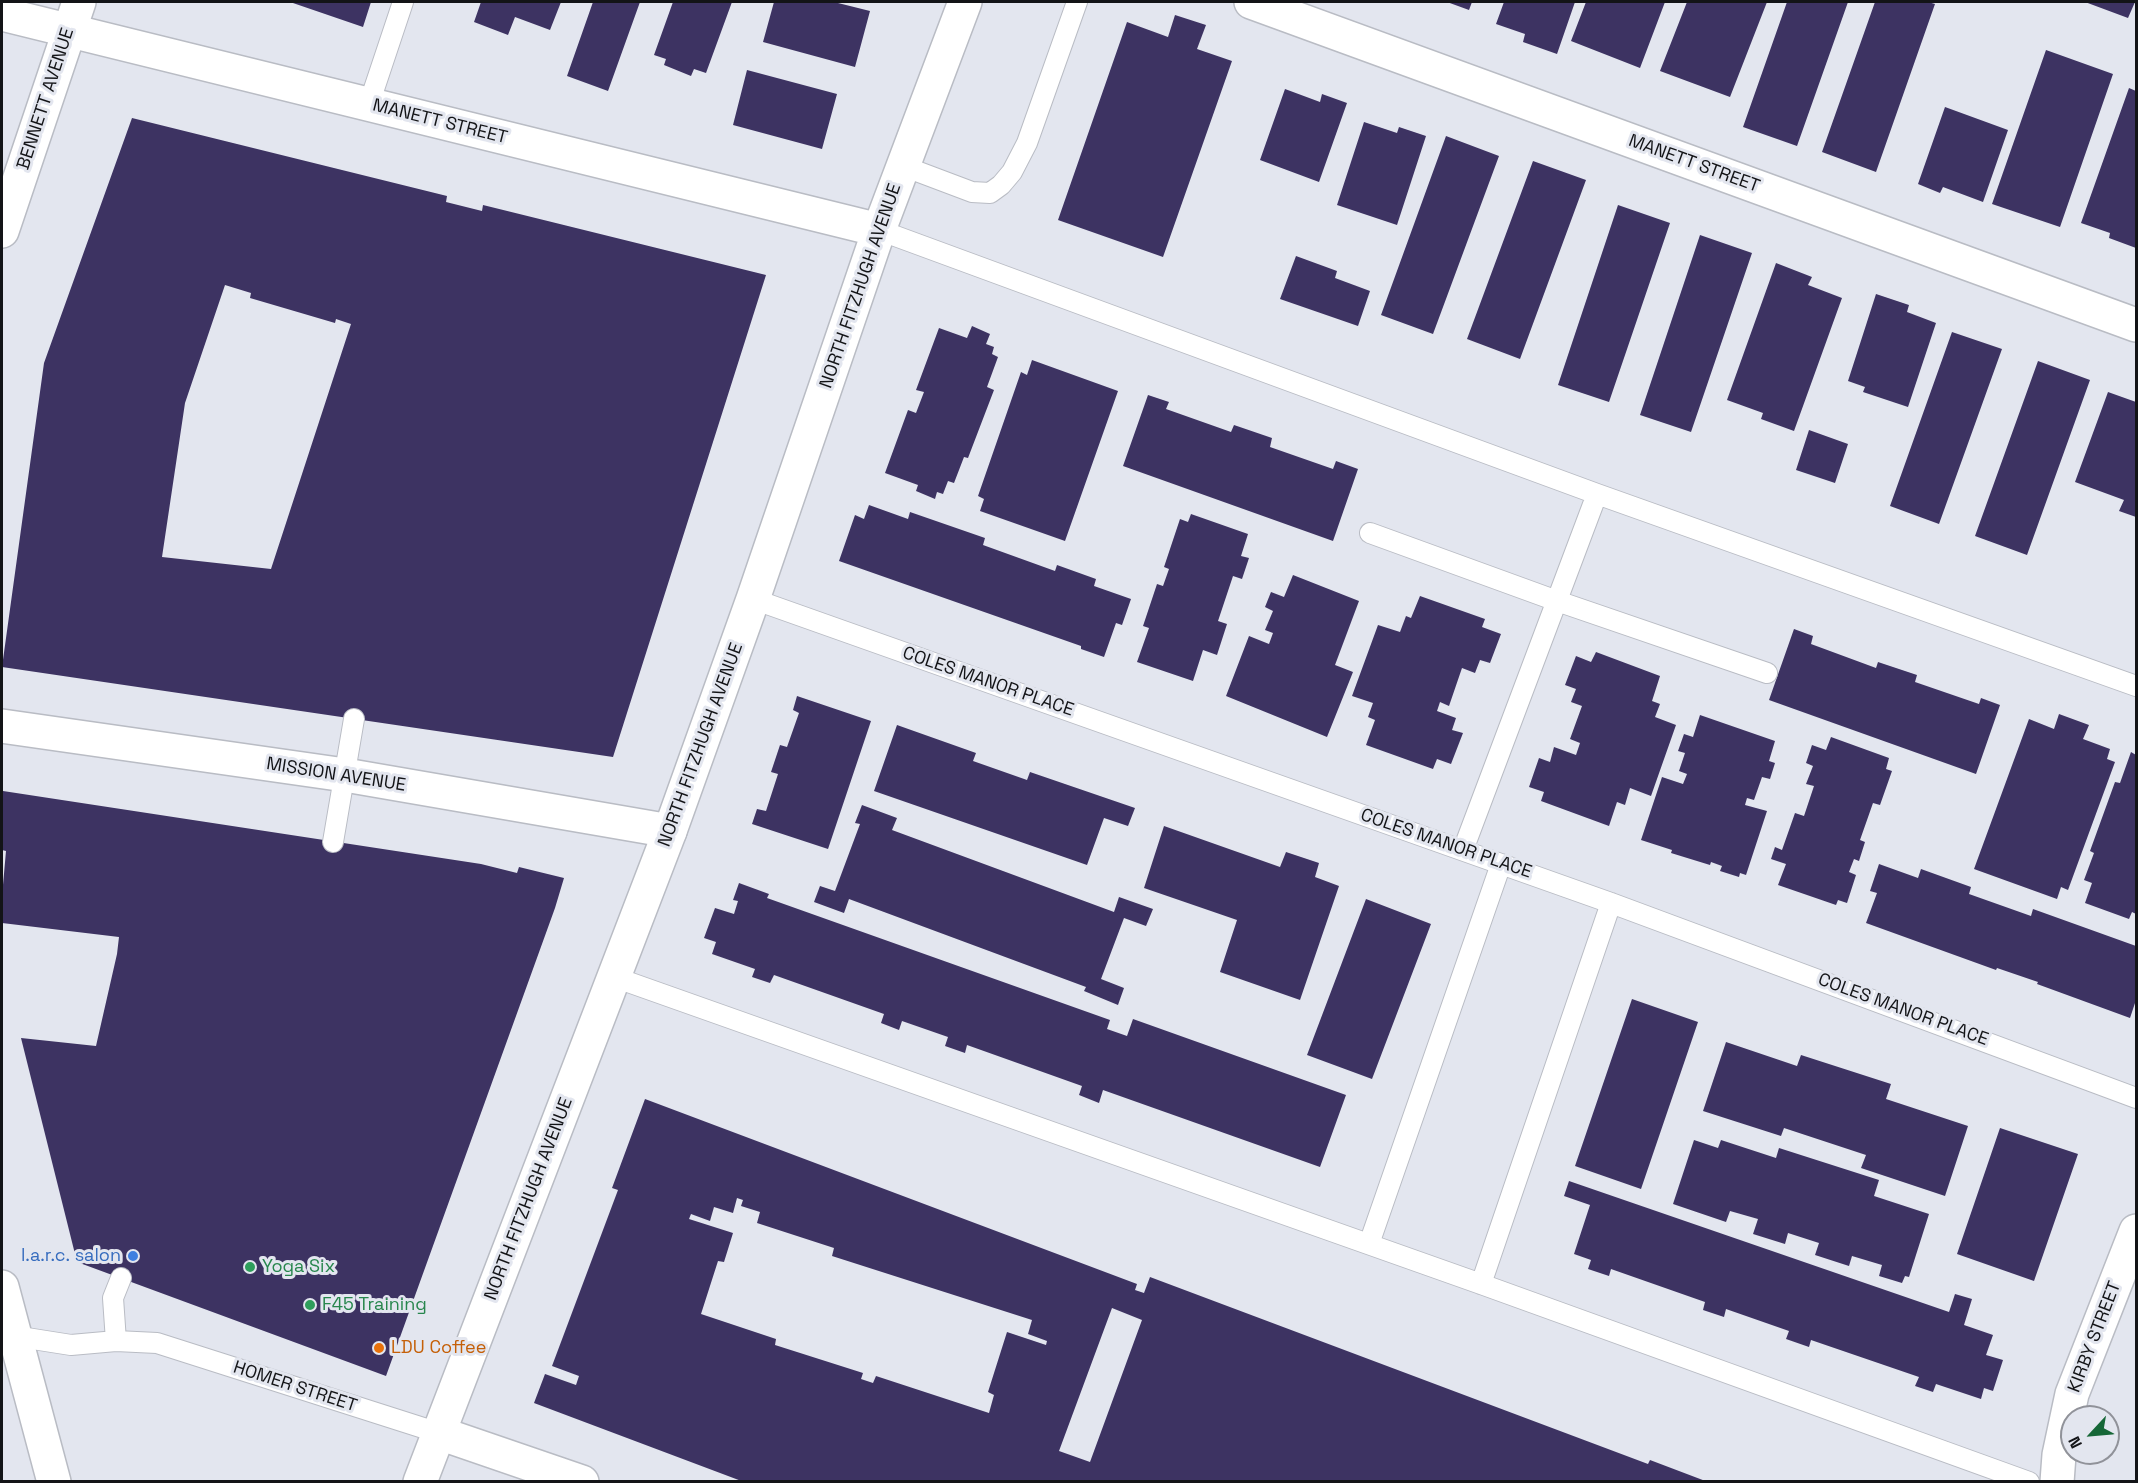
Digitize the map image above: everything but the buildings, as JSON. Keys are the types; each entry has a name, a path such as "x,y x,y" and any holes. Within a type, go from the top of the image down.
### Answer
{"street":[{"name":"NORTH FITZHUGH AVENUE","path":"420,1482 670,831 753,599 879,230 965,2"},
{"name":"MANETT STREET","path":"1251,2 2136,325"},
{"name":"MANETT STREET","path":"2,14 74,16 369,104 879,230"},
{"name":"BENNETT AVENUE","path":"2,231 74,16"},
{"name":"MISSION AVENUE","path":"2,726 345,776 670,831"},
{"name":"KIRBY STREET","path":"2057,1482 2059,1455 2072,1394 2136,1231"},
{"path":"2,1287 8,1334 54,1482"},
{"name":"HOMER STREET","path":"439,1433 582,1482"}],"lane":[{"path":"369,104 403,2"},
{"path":"903,166 972,192 990,194 1001,185 1012,171 1027,143 1077,2"},
{"path":"879,230 1597,494 2136,686"},
{"path":"1463,850 1597,494"},
{"path":"1370,532 1557,601 1767,672"},
{"name":"COLES MANOR PLACE","path":"753,599 1611,903 2136,1098"},
{"path":"333,842 354,719"},
{"path":"1369,1245 1501,864"},
{"path":"1481,1284 1611,903"},
{"path":"614,977 1481,1284 2029,1482"},
{"path":"116,1341 113,1298 121,1278"},
{"name":"HOMER STREET","path":"8,1334 71,1345 116,1341 157,1343 439,1433"}],"place":[{"name":"l.a.r.c. salon","path":"133,1256"},
{"name":"Yoga Six","path":"250,1267"},
{"name":"F45 Training","path":"310,1305"},
{"name":"LDU Coffee","path":"379,1348"}]}
